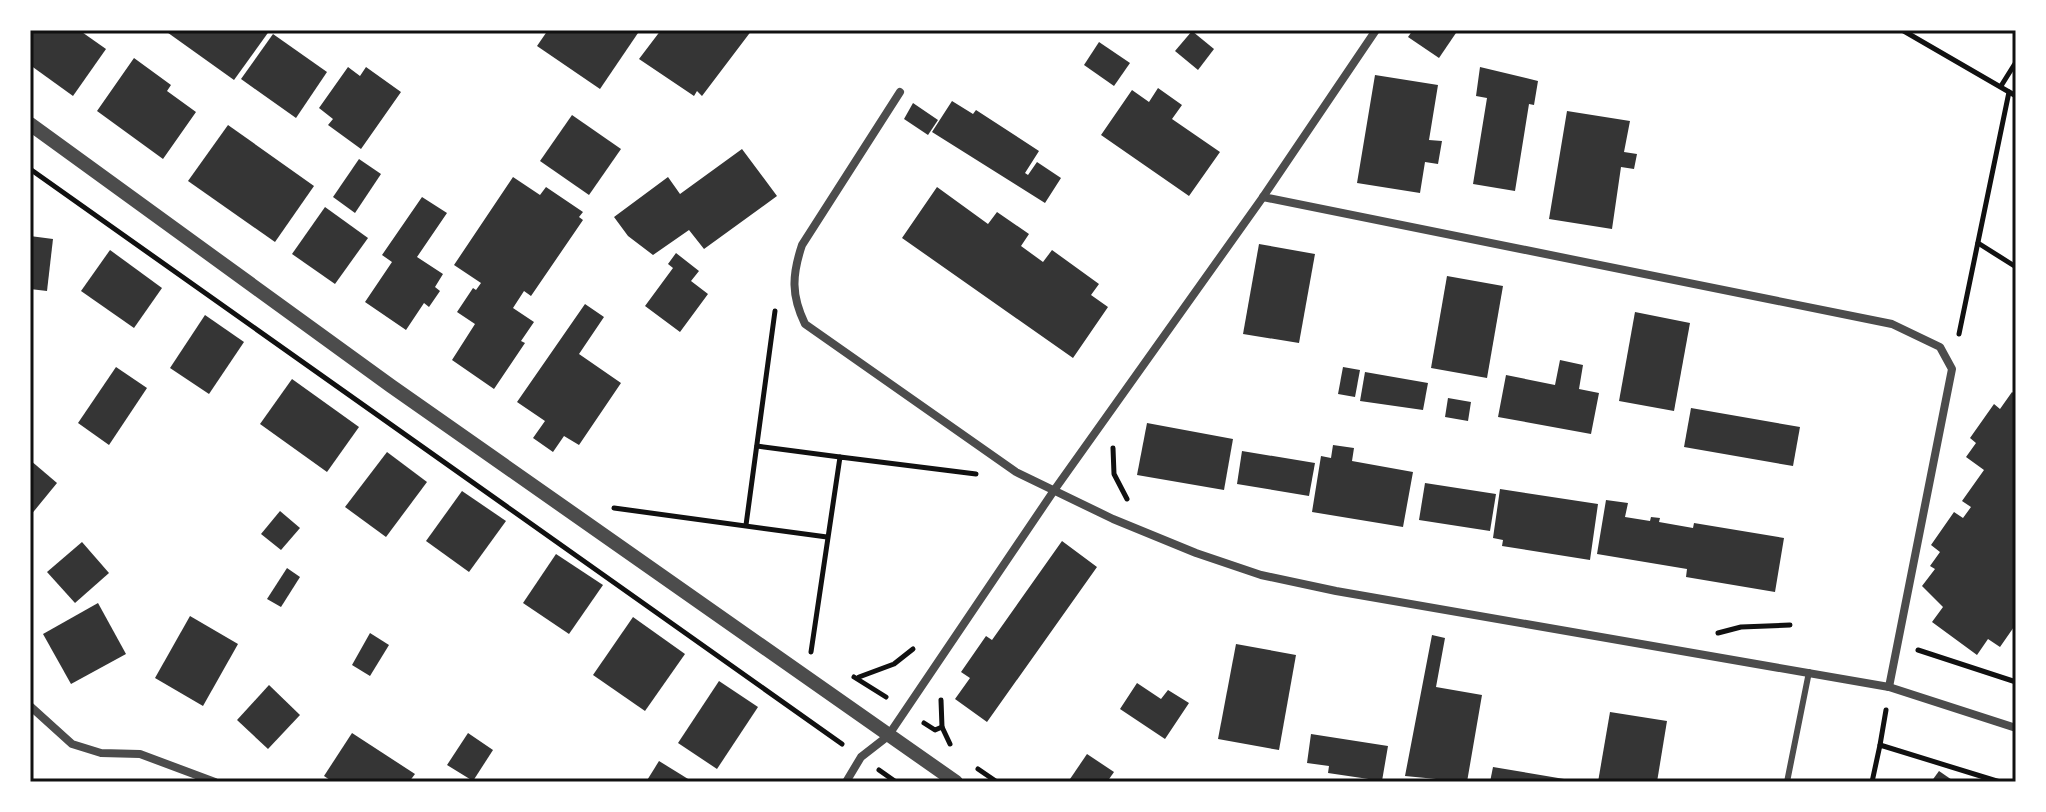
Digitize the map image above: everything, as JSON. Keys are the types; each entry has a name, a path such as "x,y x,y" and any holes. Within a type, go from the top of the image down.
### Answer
{"street":[{"path":"846,782 861,757 888,736 1055,489 1263,197 1376,30"},
{"path":"900,92 802,245 793,288 805,324 1016,472 1113,519 1261,575 1336,591 1889,687 2016,728"},
{"path":"30,124 391,386 956,782"},
{"path":"1263,197 1892,324 1940,347 1952,369 1889,687"},
{"path":"30,706 72,744 101,753 140,754 215,782"}],"lane":[{"path":"1787,782 1809,672"}],"path":[{"path":"1902,30 2016,96"},
{"path":"2001,86 2016,62"},
{"path":"1952,369 2009,92"},
{"path":"30,169 896,782"},
{"path":"1978,243 2016,267"},
{"path":"746,525 776,292 793,288"},
{"path":"1115,439 1114,474 1135,507"},
{"path":"757,446 1004,478 1016,472"},
{"path":"822,659 811,651 840,457"},
{"path":"602,507 827,537"},
{"path":"1703,632 1790,625"},
{"path":"1899,645 2016,682"},
{"path":"858,678 894,664 913,649"},
{"path":"845,673 858,678 935,730 942,727"},
{"path":"1872,782 1889,687"},
{"path":"1880,745 2000,782"}],"building":[{"path":"30,30 79,30 106,49 73,96 30,65"},
{"path":"164,30 270,30 234,80"},
{"path":"548,30 633,30 638,33 600,89 537,46"},
{"path":"661,30 752,30 702,96 697,91 694,96 639,59"},
{"path":"1413,30 1458,30 1439,58 1408,37"},
{"path":"1192,31 1214,49 1198,70 1175,51"},
{"path":"273,34 327,72 296,118 241,79"},
{"path":"1099,42 1130,63 1114,86 1084,65"},
{"path":"134,58 171,85 167,91 196,112 163,159 97,111"},
{"path":"348,67 360,76 366,67 401,92 361,149 328,125 333,119 319,108"},
{"path":"1480,67 1538,81 1534,105 1529,104 1515,191 1473,184 1487,98 1476,96"},
{"path":"1375,75 1438,85 1429,140 1442,141 1438,164 1425,162 1420,193 1357,183"},
{"path":"1158,88 1182,105 1172,119 1220,152 1189,196 1101,135 1132,90 1149,102"},
{"path":"952,101 973,114 976,110 1039,151 1025,173 1028,175 1037,162 1061,178 1045,203 932,132"},
{"path":"913,103 938,120 928,135 904,119"},
{"path":"1567,111 1630,121 1624,152 1637,154 1634,169 1621,167 1612,229 1549,219"},
{"path":"572,115 621,149 589,195 540,161"},
{"path":"228,125 314,186 275,242 188,181"},
{"path":"742,149 777,196 704,249 689,230 653,255 628,236 614,217 668,177 680,194"},
{"path":"359,159 381,174 355,213 333,197"},
{"path":"513,177 540,195 546,187 583,212 579,217 583,220 531,296 524,291 513,308 534,322 521,341 525,343 494,389 452,360 475,324 457,312 473,288 476,290 481,283 454,265"},
{"path":"937,187 988,224 997,212 1029,234 1021,246 1043,262 1052,250 1099,284 1091,295 1108,307 1073,358 902,238"},
{"path":"422,197 447,213 417,257 443,274 435,287 440,291 429,307 424,303 406,330 365,302 392,262 382,255"},
{"path":"325,207 368,238 335,284 292,254"},
{"path":"30,236 53,239 47,291 30,289"},
{"path":"1259,244 1315,254 1299,343 1243,334"},
{"path":"110,250 162,288 134,328 81,291"},
{"path":"676,253 699,271 691,281 708,294 680,332 645,306 673,268 668,264"},
{"path":"1447,276 1503,286 1487,378 1431,368"},
{"path":"585,304 604,317 579,354 621,383 579,445 564,436 553,452 533,438 545,421 517,402"},
{"path":"1635,312 1690,323 1674,411 1619,401"},
{"path":"205,315 244,342 209,394 170,368"},
{"path":"1560,360 1583,365 1579,389 1599,393 1591,434 1498,417 1506,375 1555,385"},
{"path":"116,367 147,388 109,445 78,423"},
{"path":"1343,367 1360,370 1355,397 1338,394"},
{"path":"1365,372 1428,383 1423,410 1360,401"},
{"path":"292,379 359,427 327,472 260,424"},
{"path":"2012,392 2016,395 2016,624 2000,647 1988,639 1977,655 1932,622 1943,607 1922,586 1935,569 1930,566 1940,552 1931,545 1954,512 1963,518 1971,507 1962,501 1984,470 1966,457 1976,443 1970,438 1994,404 2000,409"},
{"path":"1448,398 1471,402 1468,421 1445,417"},
{"path":"1691,408 1800,427 1793,466 1684,447"},
{"path":"1147,423 1233,439 1224,490 1137,475"},
{"path":"1333,445 1354,448 1352,461 1413,472 1403,527 1312,512 1321,456 1331,458"},
{"path":"1242,451 1315,463 1309,496 1237,484"},
{"path":"387,452 427,482 386,537 345,507"},
{"path":"30,460 57,483 30,516"},
{"path":"1425,483 1496,494 1490,531 1419,520"},
{"path":"1500,489 1598,504 1590,560 1502,546 1503,540 1493,538"},
{"path":"462,491 506,521 469,572 426,541"},
{"path":"1606,500 1628,503 1625,517 1650,521 1651,517 1660,518 1659,522 1693,528 1694,523 1784,538 1775,592 1686,577 1687,569 1597,554"},
{"path":"280,511 300,528 281,550 261,534"},
{"path":"1062,541 1097,567 987,722 955,699 970,678 961,672 986,636 992,640"},
{"path":"82,542 109,573 75,603 47,572"},
{"path":"556,554 603,585 569,634 523,603"},
{"path":"287,568 300,577 281,607 267,599"},
{"path":"98,603 126,654 71,684 43,634"},
{"path":"190,616 238,644 203,706 155,678"},
{"path":"633,617 685,654 645,711 593,675"},
{"path":"370,633 389,645 370,676 352,665"},
{"path":"1432,635 1445,638 1436,687 1482,695 1467,782 1405,776"},
{"path":"1236,644 1296,655 1279,750 1218,739"},
{"path":"719,681 758,707 717,769 678,743"},
{"path":"1137,683 1161,699 1168,690 1189,703 1165,739 1120,709"},
{"path":"269,685 300,715 268,749 237,720"},
{"path":"1610,712 1667,721 1657,782 1598,782"},
{"path":"352,733 415,774 409,782 333,782 324,776"},
{"path":"468,733 493,750 473,781 447,765"},
{"path":"1311,734 1388,746 1382,781 1328,773 1329,766 1307,763"},
{"path":"1087,754 1114,772 1107,782 1068,782"},
{"path":"659,761 693,782 646,782"},
{"path":"1493,767 1570,780 1570,782 1490,782"},
{"path":"1939,771 1955,782 1931,782"}]}
